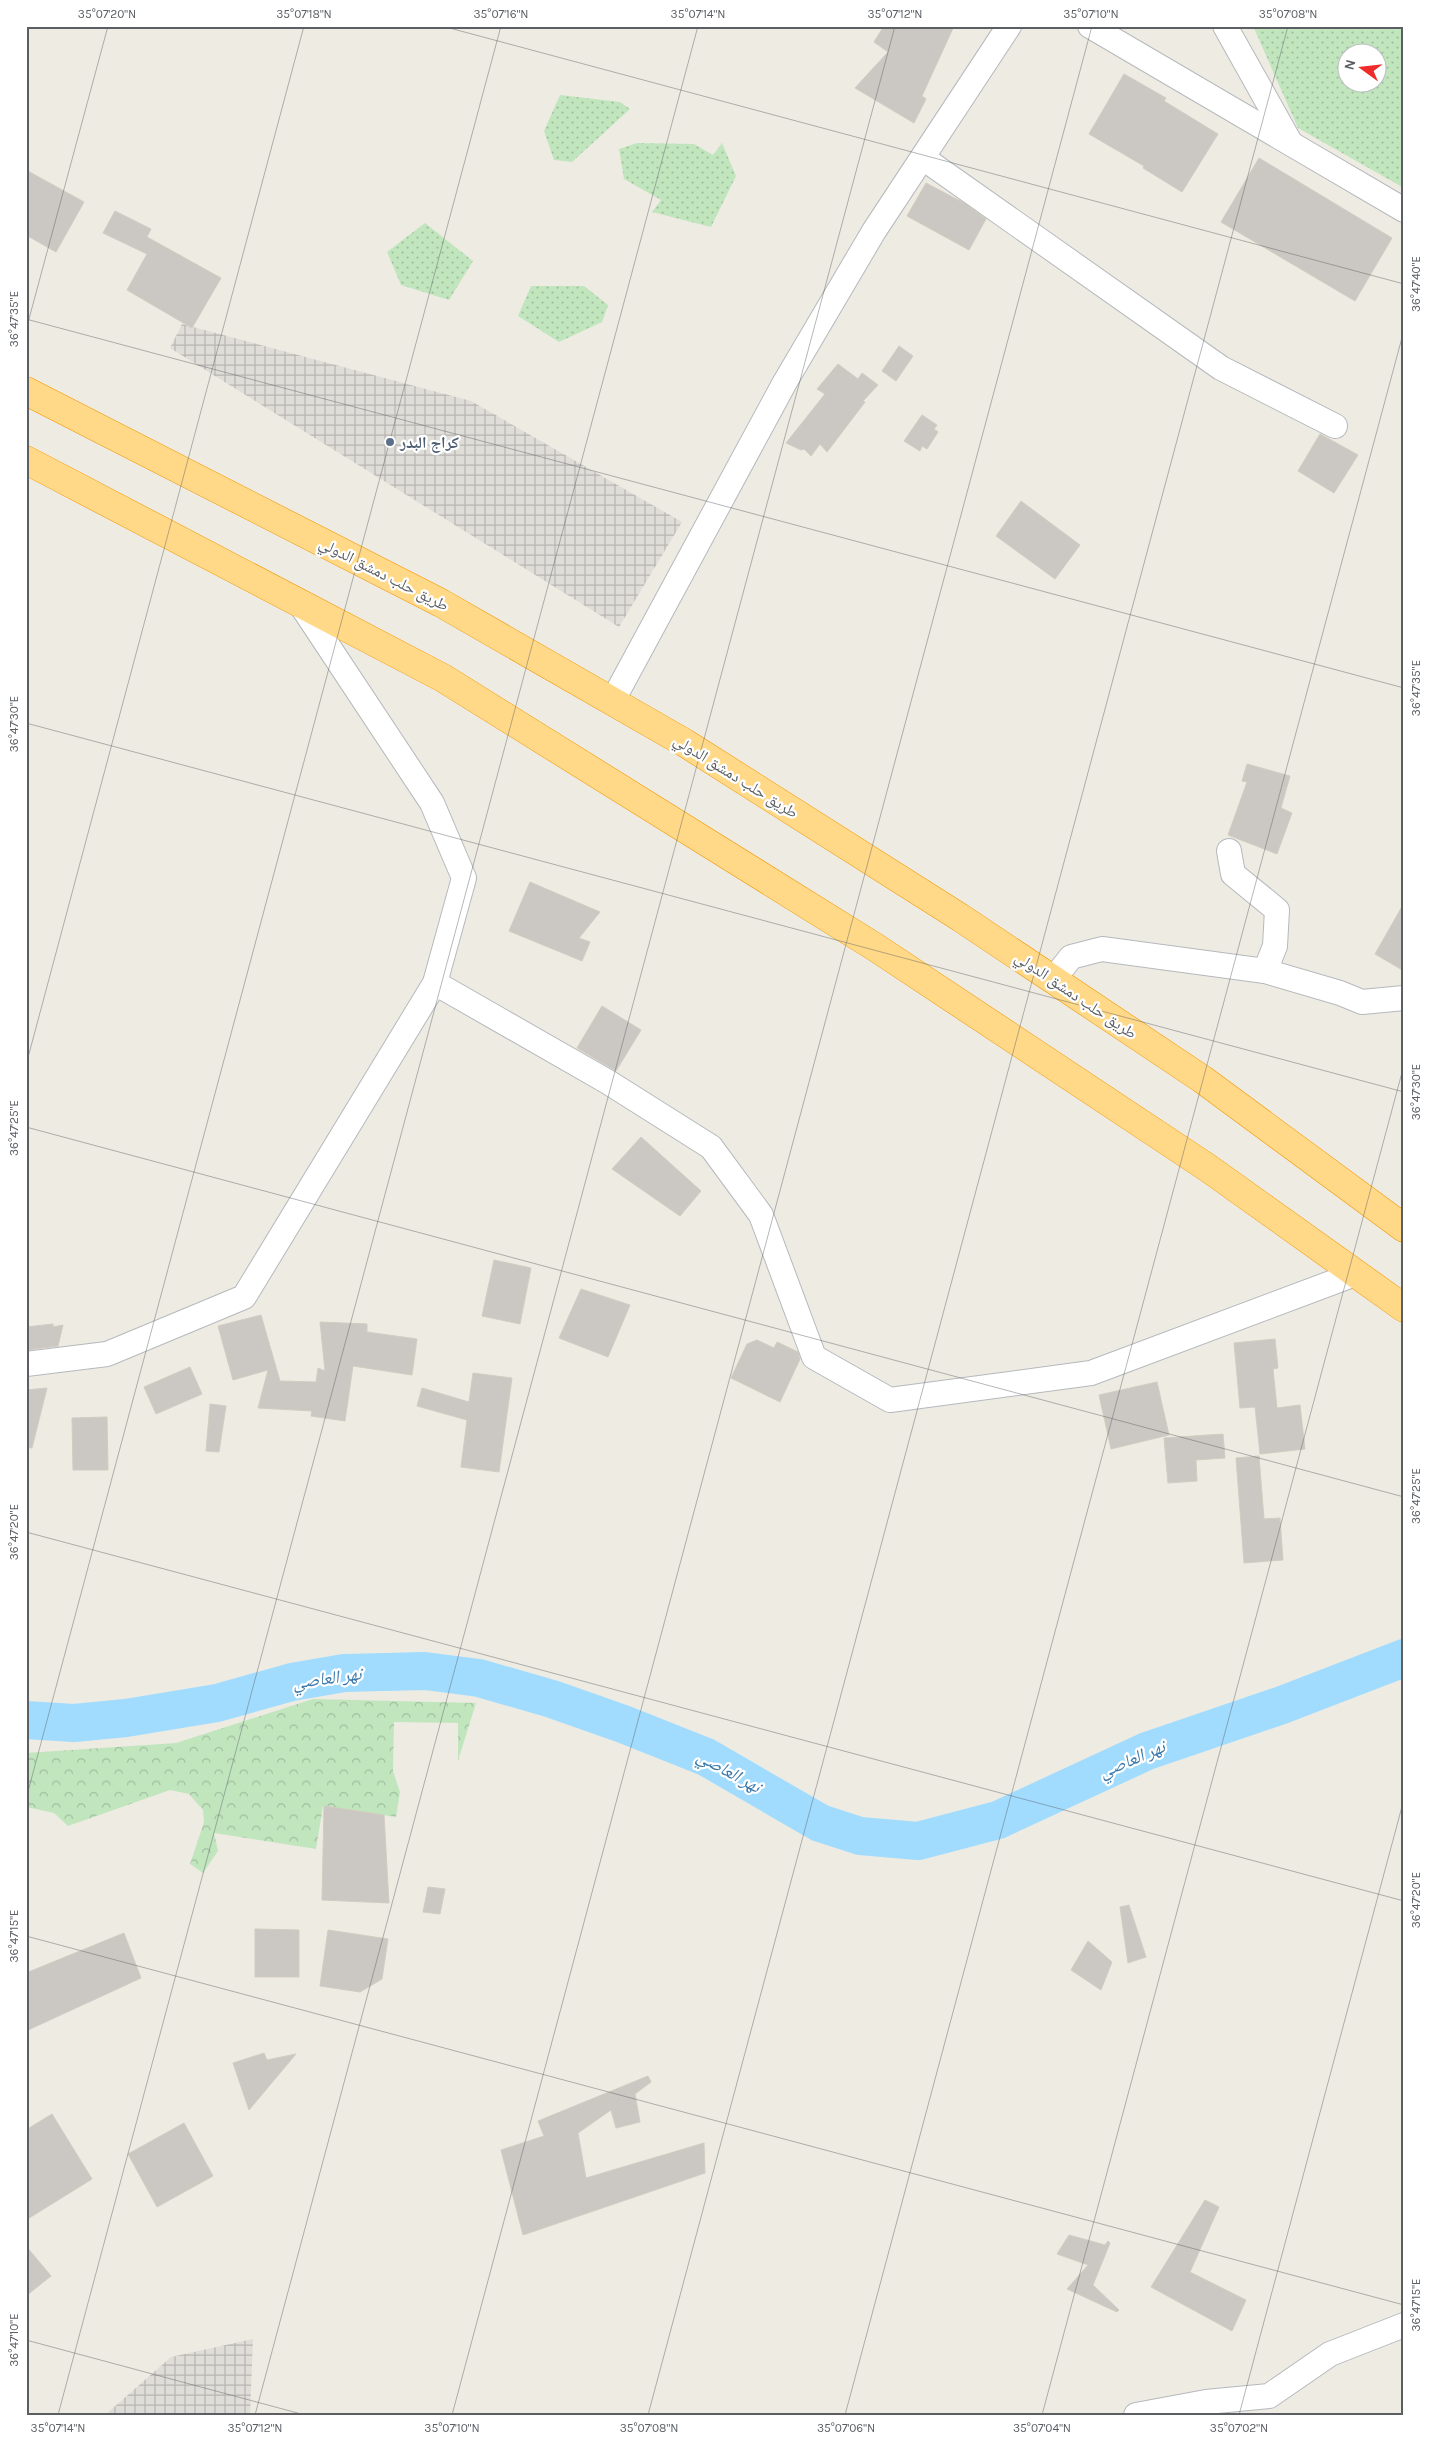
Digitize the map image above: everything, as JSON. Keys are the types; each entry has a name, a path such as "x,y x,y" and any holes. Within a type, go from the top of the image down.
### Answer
{"highway":[{"name":"طريق حلب دمشق الدولي","path":"26,391 441,603 685,743 886,870 1202,1079 1404,1228"},
{"path":"26,460 443,678 875,947 1208,1168 1404,1308"}],"street":[{"path":"613,700 785,382 874,232 1009,26"},
{"path":"1090,26 1404,210"},
{"path":"1225,26 1291,144"},
{"path":"922,158 1221,368 1335,426"},
{"path":"26,1364 107,1354 244,1297 435,983 464,878 432,803 298,602"},
{"path":"1229,851 1234,874 1277,910 1275,946 1265,971"},
{"path":"1053,980 1071,957 1102,949 1265,971 1340,993 1362,1002 1404,998"},
{"path":"435,983 608,1082 711,1147 761,1215 814,1357 890,1400 1091,1373 1356,1274"},
{"path":"1136,2415 1206,2402 1269,2396 1330,2354 1404,2325"}],"shaded area":[{"path":"182,324 471,401 682,522 619,627 170,348"},
{"path":"253,2339 250,2415 105,2415 171,2357"}],"green space":[{"path":"1253,26 1404,26 1404,188 1298,128"},
{"path":"560,95 620,102 630,109 572,162 554,160 544,131"},
{"path":"637,143 694,144 713,155 722,143 736,176 711,227 652,212 661,200 624,179 619,149"},
{"path":"425,223 473,261 449,300 401,285 387,252"},
{"path":"531,286 584,286 608,305 602,322 559,342 518,316"},
{"path":"313,1699 476,1703 458,1761 458,1723 394,1722 393,1771 400,1792 396,1817 323,1806 316,1849 214,1833 218,1851 203,1873 190,1864 204,1822 203,1810 189,1794 170,1790 68,1826 54,1813 26,1807 26,1753 176,1743"}],"building":[{"path":"884,26 954,26 922,96 926,99 914,123 855,88 888,52 874,42"},
{"path":"1124,74 1166,98 1164,101 1218,134 1182,192 1143,168 1144,166 1089,134"},
{"path":"1259,158 1392,238 1355,301 1221,222"},
{"path":"26,170 84,202 56,252 26,235"},
{"path":"926,183 964,203 986,219 969,250 907,216"},
{"path":"115,211 151,229 147,237 221,278 192,328 127,290 147,254 103,233"},
{"path":"899,346 913,356 896,381 882,371"},
{"path":"838,364 858,379 862,373 878,385 863,401 865,402 827,452 820,444 811,456 804,449 801,450 786,443 825,394 817,389"},
{"path":"922,415 937,425 934,429 938,432 927,449 922,446 920,451 904,441"},
{"path":"1320,434 1358,455 1334,493 1298,471"},
{"path":"1021,501 1080,545 1055,579 996,536"},
{"path":"1247,764 1290,776 1281,808 1292,813 1277,854 1228,835 1247,782 1242,781"},
{"path":"530,882 600,912 579,938 590,942 582,961 509,931"},
{"path":"1404,903 1404,971 1375,954"},
{"path":"602,1006 641,1030 616,1071 577,1048"},
{"path":"641,1137 701,1191 680,1216 612,1169"},
{"path":"494,1260 531,1268 520,1324 482,1316"},
{"path":"581,1289 630,1305 608,1357 559,1338"},
{"path":"261,1315 280,1381 316,1382 318,1368 325,1371 320,1322 367,1324 367,1332 417,1339 412,1375 353,1366 345,1421 311,1416 312,1411 258,1408 268,1370 233,1380 218,1326"},
{"path":"53,1324 53,1327 63,1325 58,1346 26,1350 26,1327"},
{"path":"1275,1339 1278,1368 1273,1369 1277,1408 1300,1405 1305,1449 1260,1454 1255,1407 1240,1408 1234,1343"},
{"path":"757,1340 774,1348 777,1342 798,1352 800,1359 780,1402 731,1378 747,1344"},
{"path":"190,1367 202,1394 156,1414 144,1387"},
{"path":"473,1373 512,1378 499,1472 461,1467 467,1420 417,1406 422,1388 469,1402"},
{"path":"1157,1382 1169,1435 1111,1449 1099,1395"},
{"path":"47,1388 32,1448 26,1447 26,1390"},
{"path":"210,1404 226,1406 219,1452 206,1451"},
{"path":"107,1417 108,1470 73,1470 72,1418"},
{"path":"1223,1434 1225,1458 1196,1460 1197,1481 1168,1483 1164,1438"},
{"path":"1259,1456 1264,1519 1280,1518 1283,1560 1244,1563 1236,1458"},
{"path":"324,1806 384,1815 389,1903 322,1900"},
{"path":"428,1887 445,1889 440,1914 423,1912"},
{"path":"1129,1905 1146,1957 1128,1963 1120,1907"},
{"path":"255,1929 299,1930 299,1977 255,1977"},
{"path":"328,1930 388,1939 382,1979 360,1992 320,1986"},
{"path":"124,1933 141,1978 26,2031 26,1973"},
{"path":"1088,1941 1112,1962 1101,1990 1071,1970"},
{"path":"264,2053 267,2060 296,2054 249,2110 233,2063"},
{"path":"648,2076 651,2082 635,2094 640,2122 616,2128 611,2110 578,2133 586,2178 704,2143 705,2173 523,2235 501,2150 544,2136 538,2121"},
{"path":"52,2114 92,2179 26,2220 26,2130"},
{"path":"184,2123 213,2176 157,2207 128,2154"},
{"path":"1205,2200 1219,2207 1190,2272 1246,2300 1232,2331 1151,2287"},
{"path":"1069,2235 1105,2245 1108,2241 1110,2243 1093,2285 1119,2310 1117,2312 1067,2289 1088,2265 1057,2254"},
{"path":"26,2246 51,2276 26,2296"}],"waterway":[{"name":"نهر العاصي","path":"26,1720 74,1723 126,1718 217,1703 292,1682 344,1673 425,1671 479,1678 552,1699 623,1724 706,1757 820,1823 860,1836 918,1841 998,1820 1147,1751 1282,1705 1404,1658"}],"place":[{"name":"كراج البدر","path":"390,442"}]}
